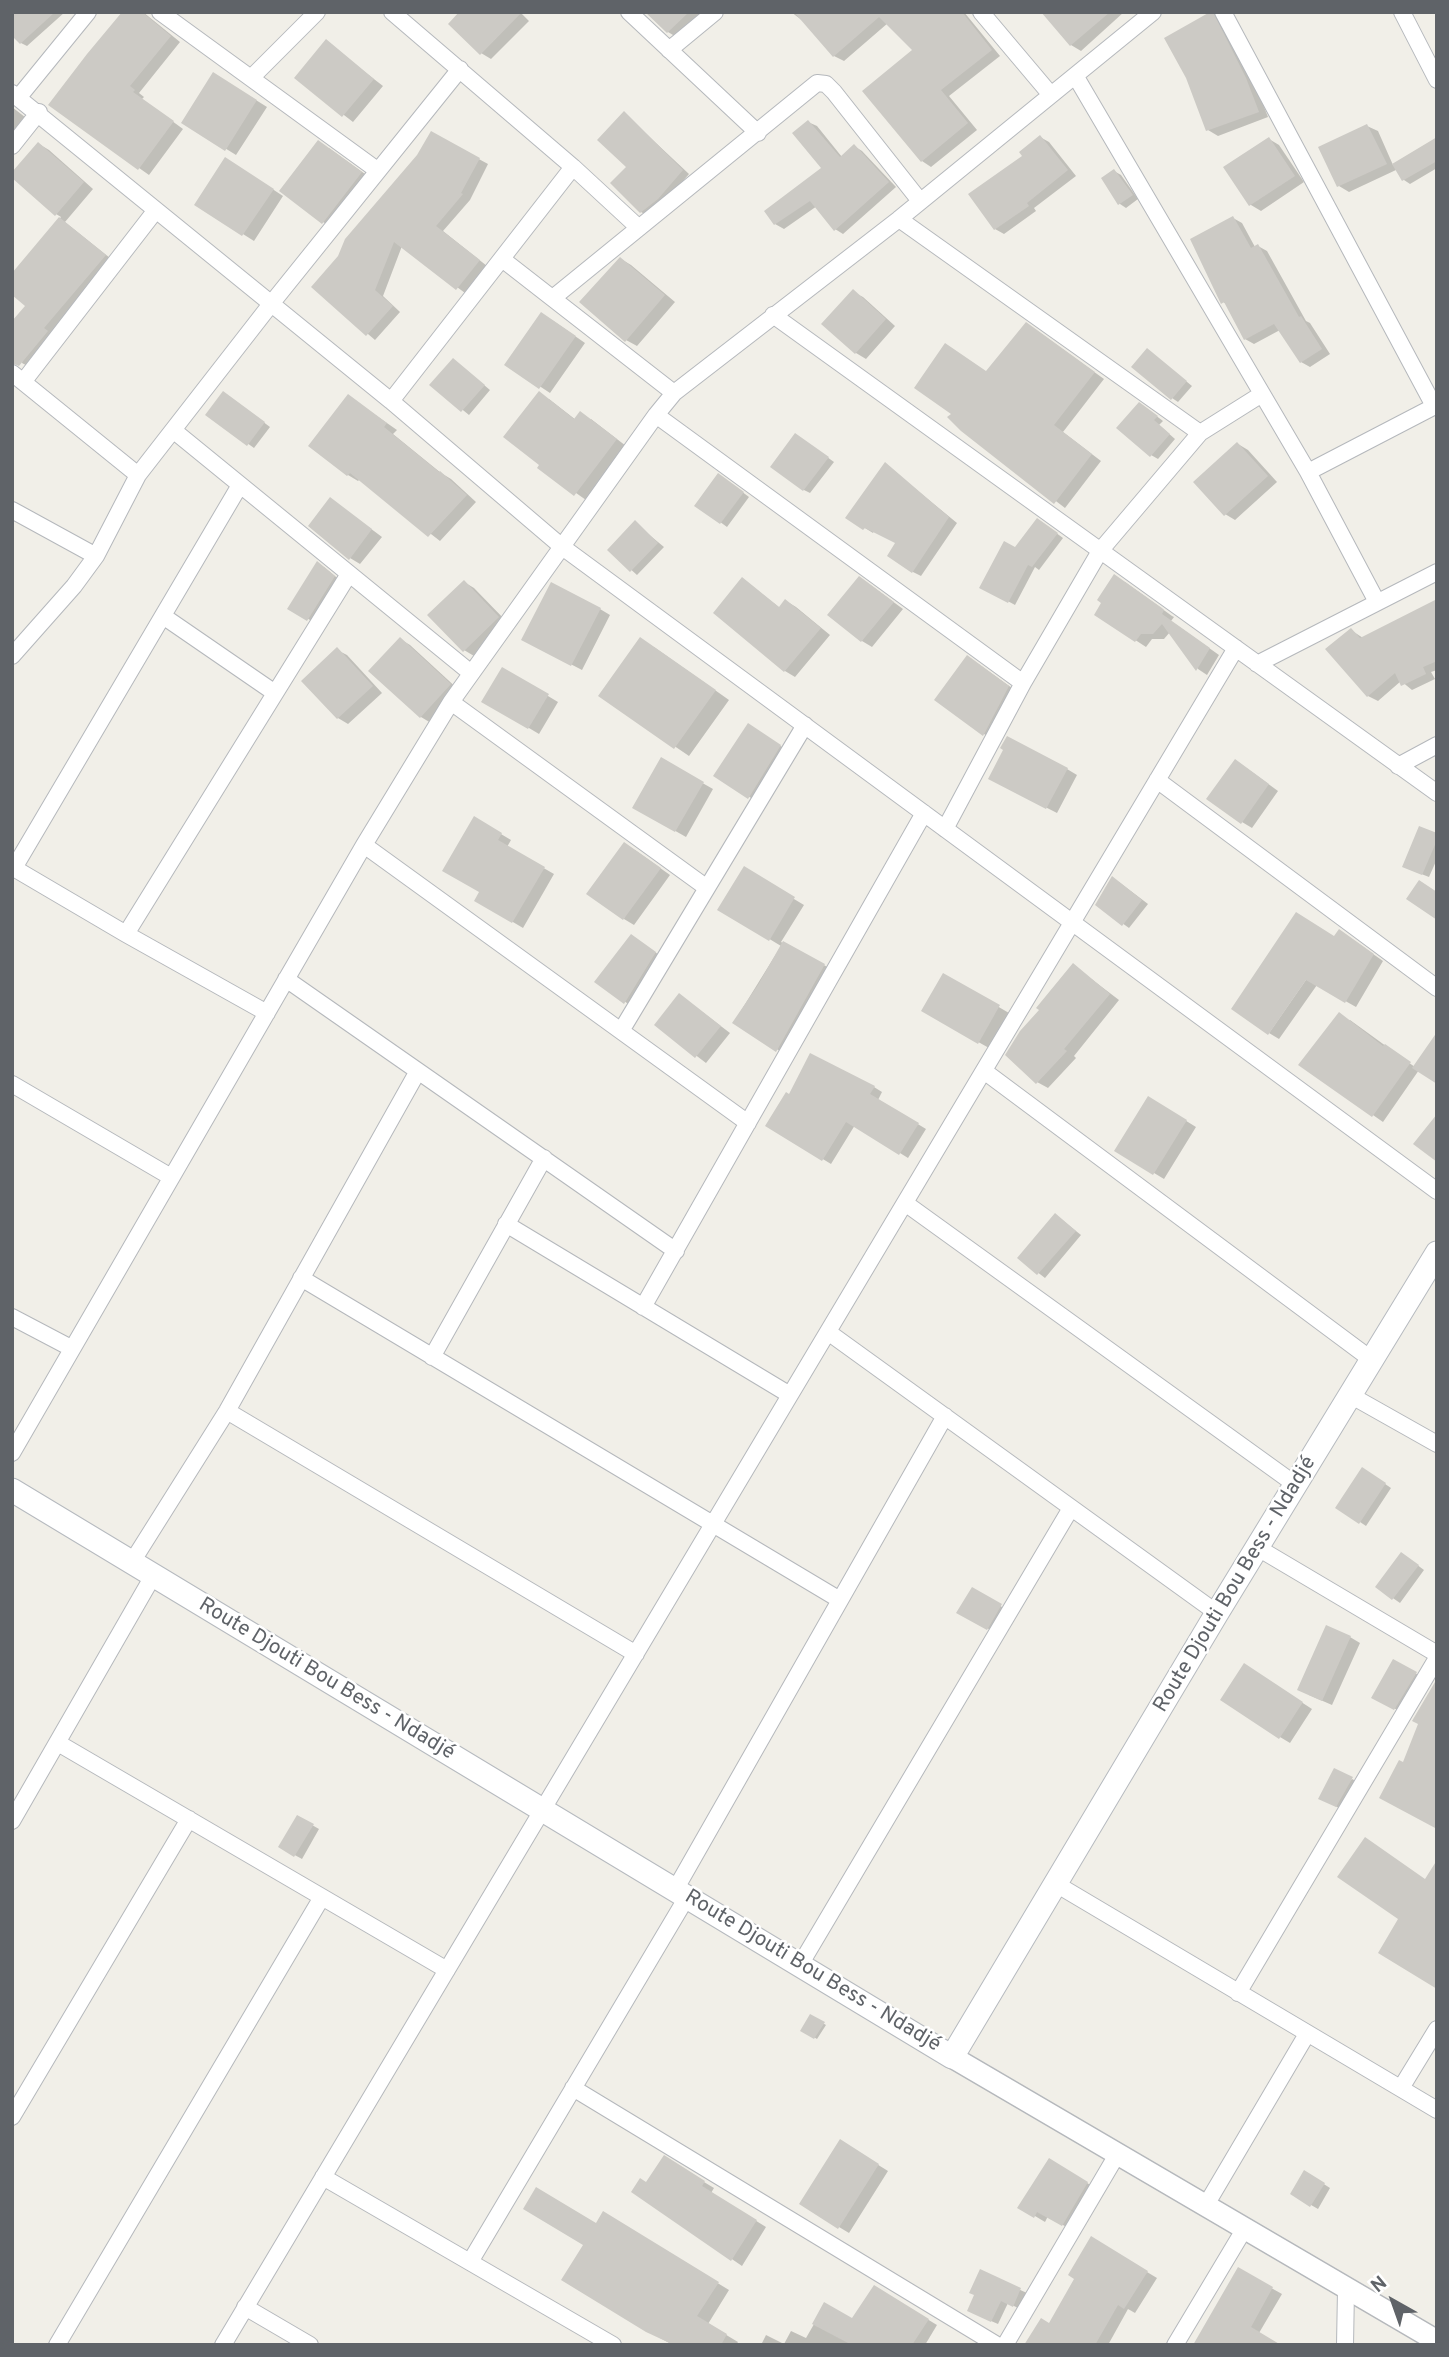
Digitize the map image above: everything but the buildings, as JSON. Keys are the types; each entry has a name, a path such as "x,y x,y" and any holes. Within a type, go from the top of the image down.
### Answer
{"main road":[{"name":"Route Djouti Bou Bess - Ndadjé","path":"12,1490 952,2057 1217,1613 1436,1254"}],"street":[{"path":"88,12 15,95 391,401 561,546 1437,1191"},
{"path":"160,12 377,170"},
{"path":"251,78 317,12"},
{"path":"391,12 573,167 639,228"},
{"path":"629,12 758,133"},
{"path":"669,50 715,12"},
{"path":"981,12 1051,94"},
{"path":"12,1453 364,845 451,702 656,415 674,393 898,219 1153,12"},
{"path":"1223,12 1435,405 1308,472"},
{"path":"1402,12 1437,80"},
{"path":"12,656 74,586 96,556 138,475 377,170 460,69"},
{"path":"1076,76 1308,472 1377,602"},
{"path":"554,298 817,83 826,84 920,201"},
{"path":"12,146 39,112"},
{"path":"391,401 573,167"},
{"path":"138,475 18,378 156,210"},
{"path":"898,219 1200,433"},
{"path":"502,259 674,393"},
{"path":"773,315 1437,793"},
{"path":"945,829 1024,682 1100,551 1200,433 1262,394"},
{"path":"656,415 1024,682"},
{"path":"173,430 471,673"},
{"path":"240,485 13,867 267,1013"},
{"path":"12,510 96,556"},
{"path":"1256,664 1437,572"},
{"path":"126,934 349,575"},
{"path":"163,616 275,693"},
{"path":"223,2345 1236,648"},
{"path":"451,702 706,888"},
{"path":"621,1031 805,725"},
{"path":"1398,766 1437,746"},
{"path":"1157,780 1437,988"},
{"path":"643,1307 924,813"},
{"path":"364,845 748,1123"},
{"path":"286,979 676,1251"},
{"path":"132,1562 227,1410 418,1071"},
{"path":"984,1071 1372,1360"},
{"path":"12,1084 171,1177"},
{"path":"432,1357 544,1158"},
{"path":"905,1203 1296,1485"},
{"path":"506,1224 790,1395"},
{"path":"301,1278 840,1600"},
{"path":"12,1317 71,1349"},
{"path":"828,1332 1217,1613"},
{"path":"1350,1395 1437,1444"},
{"path":"227,1410 636,1654"},
{"path":"470,2262 573,2088 840,1600 945,1416"},
{"path":"800,1965 1072,1508"},
{"path":"1238,1993 1437,1656 1258,1548"},
{"path":"12,1821 153,1576"},
{"path":"58,1742 447,1970"},
{"path":"12,2117 188,1819"},
{"path":"1056,1884 1437,2110"},
{"path":"57,2345 322,1897"},
{"path":"1401,2088 1437,2029"},
{"path":"1206,2205 1307,2034"},
{"path":"952,2057 1437,2341"},
{"path":"573,2088 997,2345"},
{"path":"1004,2345 1118,2153"},
{"path":"323,2177 613,2345"},
{"path":"1175,2345 1245,2228"},
{"path":"1345,2345 1346,2290"},
{"path":"245,2307 310,2345"}]}
